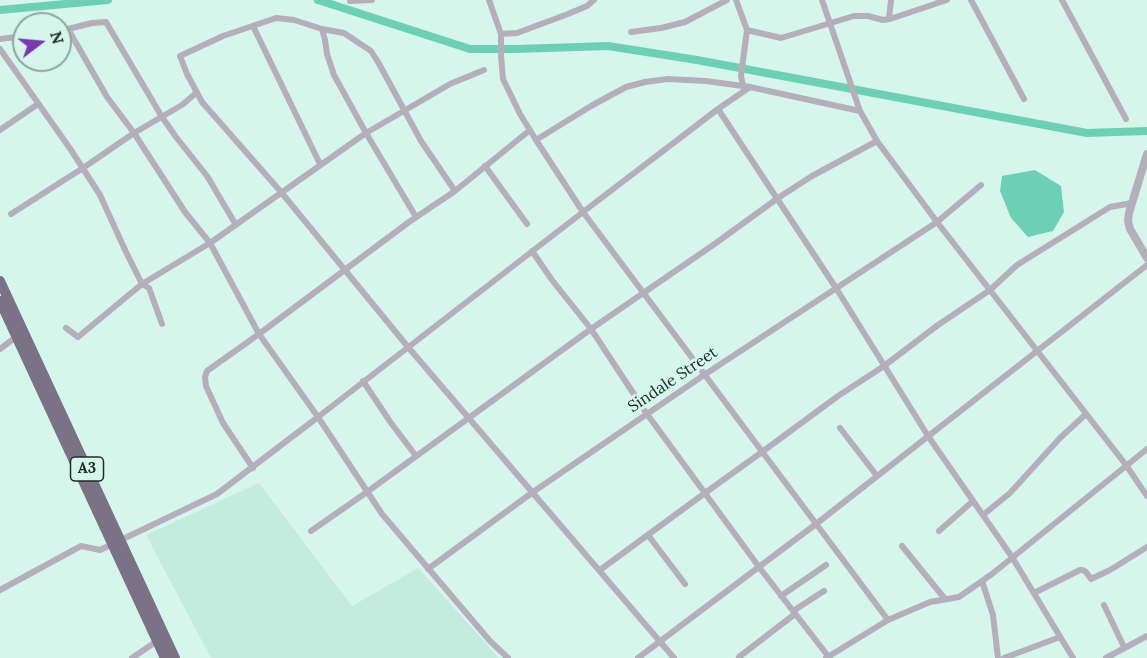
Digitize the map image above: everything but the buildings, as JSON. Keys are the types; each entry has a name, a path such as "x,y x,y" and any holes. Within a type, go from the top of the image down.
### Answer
{"highway":[{"name":"A3","path":"0,281 116,541 165,658"},
{"name":"A3","path":"0,301 175,658"}],"street":[{"path":"350,0 372,0"},
{"path":"489,0 501,34 504,79 530,130 583,212 888,620"},
{"path":"501,34 517,33 587,6 594,0"},
{"path":"631,33 685,22 727,0"},
{"path":"736,0 747,30 741,76 746,86"},
{"path":"822,0 860,111 877,141 1126,465 1147,496"},
{"path":"889,19 891,0"},
{"path":"747,30 781,38 860,15 883,20 889,19 910,14 946,0"},
{"path":"971,0 1024,99"},
{"path":"1062,0 1126,118"},
{"path":"455,191 421,141 371,51 344,33 294,20 276,18 223,36 180,56 196,93 222,126 281,192 408,347 674,658"},
{"path":"72,28 106,22 162,117 207,176 236,225"},
{"path":"252,26 320,164"},
{"path":"322,29 334,75 416,217"},
{"path":"72,36 107,97 185,212 210,243 260,334 382,514 490,641 508,658"},
{"path":"0,50 100,195 142,284 149,288 162,324"},
{"path":"66,328 78,337 142,284 210,243 366,133 450,84 484,70"},
{"path":"537,140 626,87 668,79 746,86 860,111"},
{"path":"0,590 81,546 100,550 217,494 746,86"},
{"path":"11,214 182,105 196,93"},
{"path":"0,130 38,104"},
{"path":"718,109 836,288 928,436 1012,557 1073,658"},
{"path":"253,468 223,423 206,386 207,371 416,217 455,191 530,130"},
{"path":"312,531 591,328 778,198 812,176 877,141"},
{"path":"1147,154 1129,213 1130,229 1147,258"},
{"path":"485,166 527,225"},
{"name":"Sindale Street","path":"428,569 533,492 704,375 938,222 981,185"},
{"path":"600,570 838,396 990,290 1017,265 1110,207 1132,203"},
{"path":"531,251 591,328 647,414 827,657 888,620 930,602 959,597 1147,449"},
{"path":"638,658 816,524 1147,265"},
{"path":"0,349 16,337"},
{"path":"363,381 416,456"},
{"path":"983,515 1010,493 1060,438 1086,414"},
{"path":"840,428 877,476"},
{"path":"939,531 973,501"},
{"path":"648,535 685,584"},
{"path":"902,546 945,599"},
{"path":"1034,593 1080,570 1086,572 1091,579 1147,547"},
{"path":"781,596 826,564"},
{"path":"982,580 993,615 998,658"},
{"path":"740,658 824,591"},
{"path":"1104,605 1124,647"},
{"path":"1106,658 1147,636"},
{"path":"1004,658 1060,637"},
{"path":"132,658 157,641"}],"shaded area":[{"path":"1035,170 1061,186 1064,212 1053,231 1028,237 1011,218 1000,191 1002,176"},
{"path":"259,483 352,606 418,568 499,658 211,658 146,535"}],"waterway":[{"path":"0,10 108,0"},
{"path":"318,0 470,49 608,46 697,60 1087,133 1147,131"}]}
